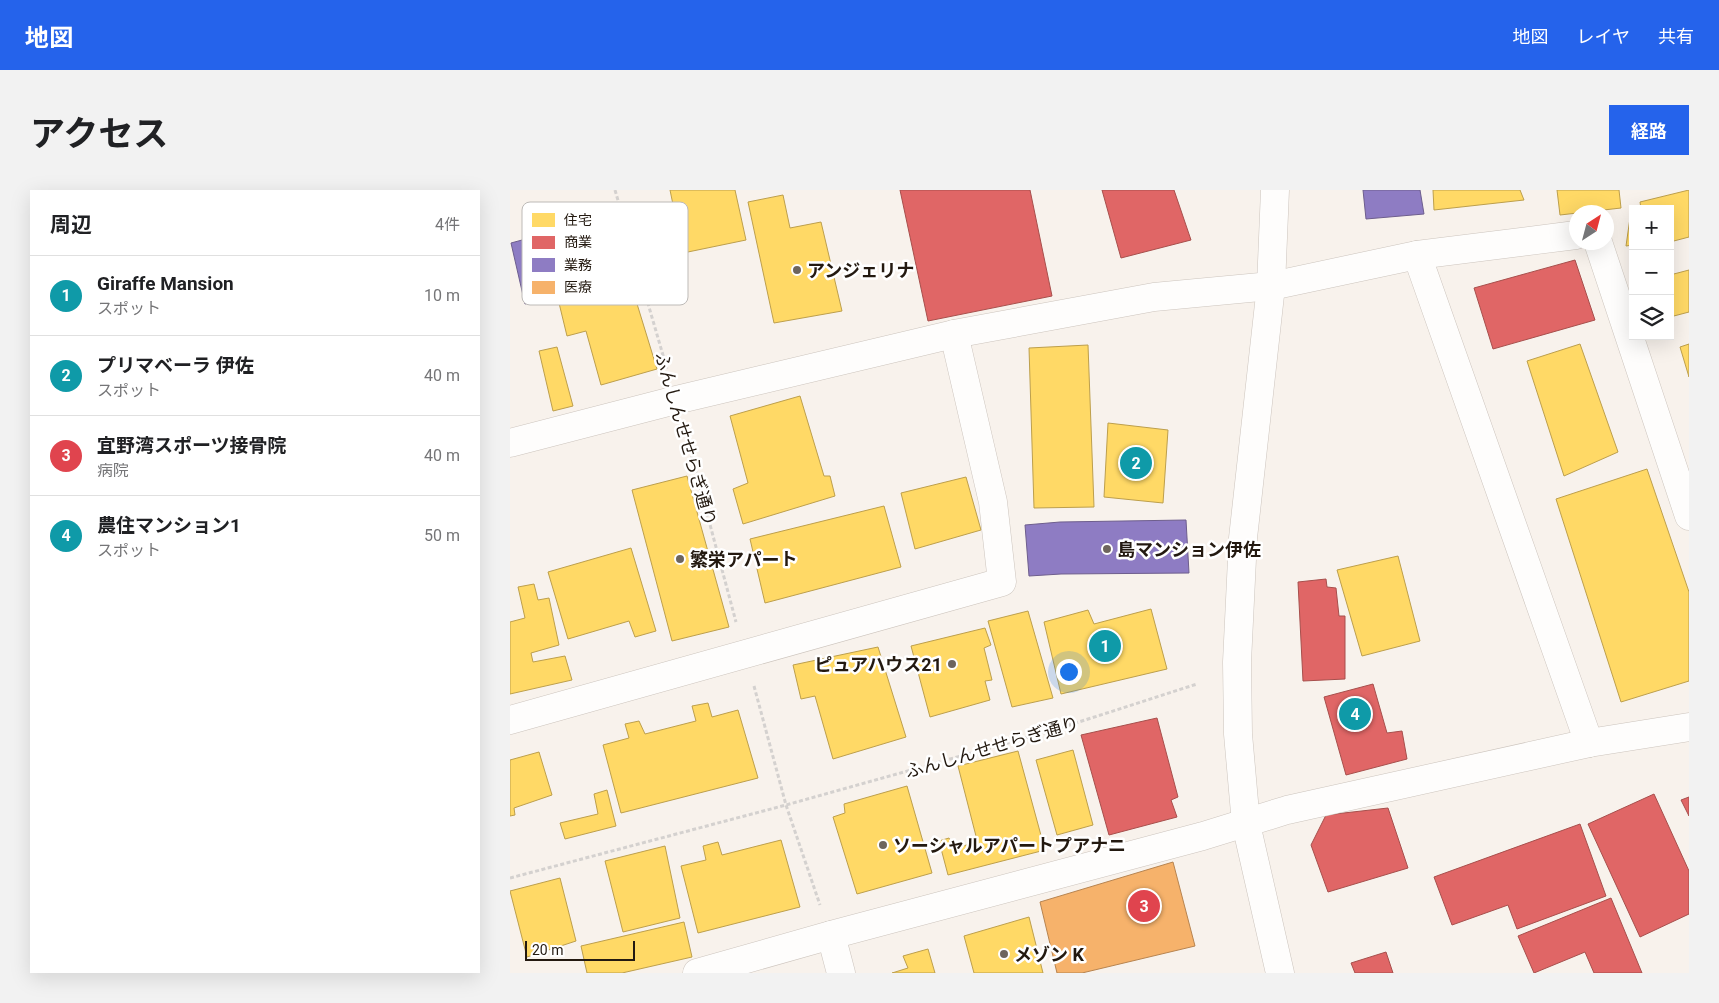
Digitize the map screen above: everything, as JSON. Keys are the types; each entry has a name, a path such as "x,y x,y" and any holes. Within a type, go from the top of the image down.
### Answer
{"street":[{"path":"1275,190 1271,286 1243,538 1237,662 1238,734 1246,824 1280,973"},
{"path":"510,443 676,400 954,334 1154,297 1271,286 1417,255 1569,236"},
{"path":"1601,250 1689,516"},
{"path":"1417,255 1589,743"},
{"path":"510,720 1002,582 993,502 954,334"},
{"path":"696,973 830,935 1246,824 1287,810 1589,743 1689,727"},
{"path":"830,935 841,973"}],"path":[{"name":"ふんしんせせらぎ通り","path":"614,190 618,202"},
{"name":"ふんしんせせらぎ通り","path":"648,305 676,400 786,805 830,935"},
{"name":"ふんしんせせらぎ通り","path":"510,878 786,805 1054,730 1197,684"}],"building: 住宅":[{"path":"670,190 735,190 746,240 688,252 688,202 672,202"},
{"path":"1433,190 1520,190 1524,200 1434,210"},
{"path":"1557,190 1619,190 1621,208 1614,209 1614,205 1569,205 1569,214 1560,215"},
{"path":"1689,190 1689,237 1674,241 1674,205 1640,205 1640,202"},
{"name":"アンジェリナ","path":"783,195 790,228 821,222 842,311 774,323 748,202"},
{"path":"1629,225 1629,246 1626,246"},
{"path":"1689,270 1689,312 1674,316 1674,295 1674,274"},
{"path":"559,305 637,305 657,369 601,385 586,331 567,336"},
{"path":"1580,344 1618,452 1564,476 1527,361"},
{"path":"1689,344 1689,377 1680,347"},
{"path":"1088,345 1094,507 1034,508 1029,348"},
{"path":"557,347 573,406 553,411 539,351"},
{"path":"800,396 824,476 830,476 835,496 743,524 733,489 748,483 730,416"},
{"path":"1108,423 1168,430 1163,503 1104,497"},
{"path":"1647,469 1689,592 1689,681 1621,702 1556,499"},
{"name":"繁栄アパート","path":"687,476 729,627 672,641 632,490"},
{"path":"966,477 981,530 915,549 901,493"},
{"path":"884,506 901,567 765,603 750,539"},
{"path":"631,548 656,631 635,637 629,621 568,639 548,572"},
{"path":"1398,556 1420,641 1362,656 1337,570"},
{"path":"534,584 538,600 549,598 559,645 531,653 533,662 565,656 572,680 510,694 510,622 525,618 518,587"},
{"path":"1151,609 1167,669 1061,694 1044,622 1088,610 1094,624"},
{"path":"1028,611 1053,698 1012,707 988,621"},
{"name":"ピュアハウス21","path":"985,628 991,645 984,648 992,680 985,681 990,700 930,717 911,646"},
{"path":"878,647 906,737 833,759 815,696 801,699 793,665"},
{"path":"708,703 712,717 738,710 758,778 621,813 603,745 629,738 625,724 639,721 645,734 696,721 692,706"},
{"path":"1073,750 1093,825 1057,835 1036,760"},
{"path":"1018,751 1045,850 948,875 939,841 949,838 952,844 962,842 964,846 977,840 958,766"},
{"path":"539,752 552,795 514,808 515,815 510,816 510,760"},
{"name":"ソーシャルアパートプアナニ","path":"907,786 932,873 857,894 833,817 845,813 844,804"},
{"path":"607,790 616,826 565,839 560,823 598,814 594,794"},
{"path":"781,840 800,907 698,933 681,866 706,860 703,846 718,842 722,855"},
{"path":"665,846 680,918 623,932 605,861"},
{"path":"560,878 576,941 527,957 510,891"},
{"name":"メゾン K","path":"1029,917 1043,973 974,973 964,936"},
{"path":"684,922 692,957 622,973 587,973 581,946"},
{"path":"928,949 935,973 892,973 908,968 903,956"}],"building: 商業":[{"path":"900,190 1030,190 1052,296 928,321"},
{"path":"1102,190 1174,190 1191,240 1121,258"},
{"path":"1575,260 1595,320 1493,349 1474,288"},
{"path":"1326,579 1327,587 1336,588 1339,616 1345,616 1345,679 1303,681 1298,582"},
{"path":"1373,684 1387,733 1402,731 1407,759 1346,775 1324,697"},
{"path":"1157,718 1178,797 1171,800 1177,817 1109,835 1081,735"},
{"path":"1654,794 1689,871 1689,914 1640,937 1588,824"},
{"path":"1689,797 1689,816 1681,800"},
{"path":"1388,808 1408,868 1328,892 1311,845 1326,815"},
{"path":"1580,824 1606,896 1517,929 1508,905 1452,925 1434,877"},
{"path":"1611,898 1642,973 1594,973 1585,952 1534,973 1518,936"},
{"path":"1386,952 1393,973 1355,973 1351,963"}],"building: 業務":[{"path":"1363,190 1420,190 1424,214 1366,219"},
{"path":"522,240 522,291 511,243"},
{"name":"島マンション伊佐","path":"1186,520 1189,573 1029,576 1025,525 1060,522"}],"building: 医療":[{"path":"1173,862 1195,946 1082,973 1057,973 1040,902"}],"place":[{"name":"アンジェリナ","path":"797,270"},
{"name":"プリマベーラ 伊佐","path":"1136,463"},
{"name":"島マンション伊佐","path":"1107,549"},
{"name":"繁栄アパート","path":"680,559"},
{"name":"Giraffe Mansion","path":"1105,646"},
{"name":"ピュアハウス21","path":"952,664"},
{"name":"農住マンション1","path":"1355,714"},
{"name":"ソーシャルアパートプアナニ","path":"883,845"},
{"name":"宜野湾スポーツ接骨院","path":"1144,906"},
{"name":"メゾン K","path":"1004,954"}]}
